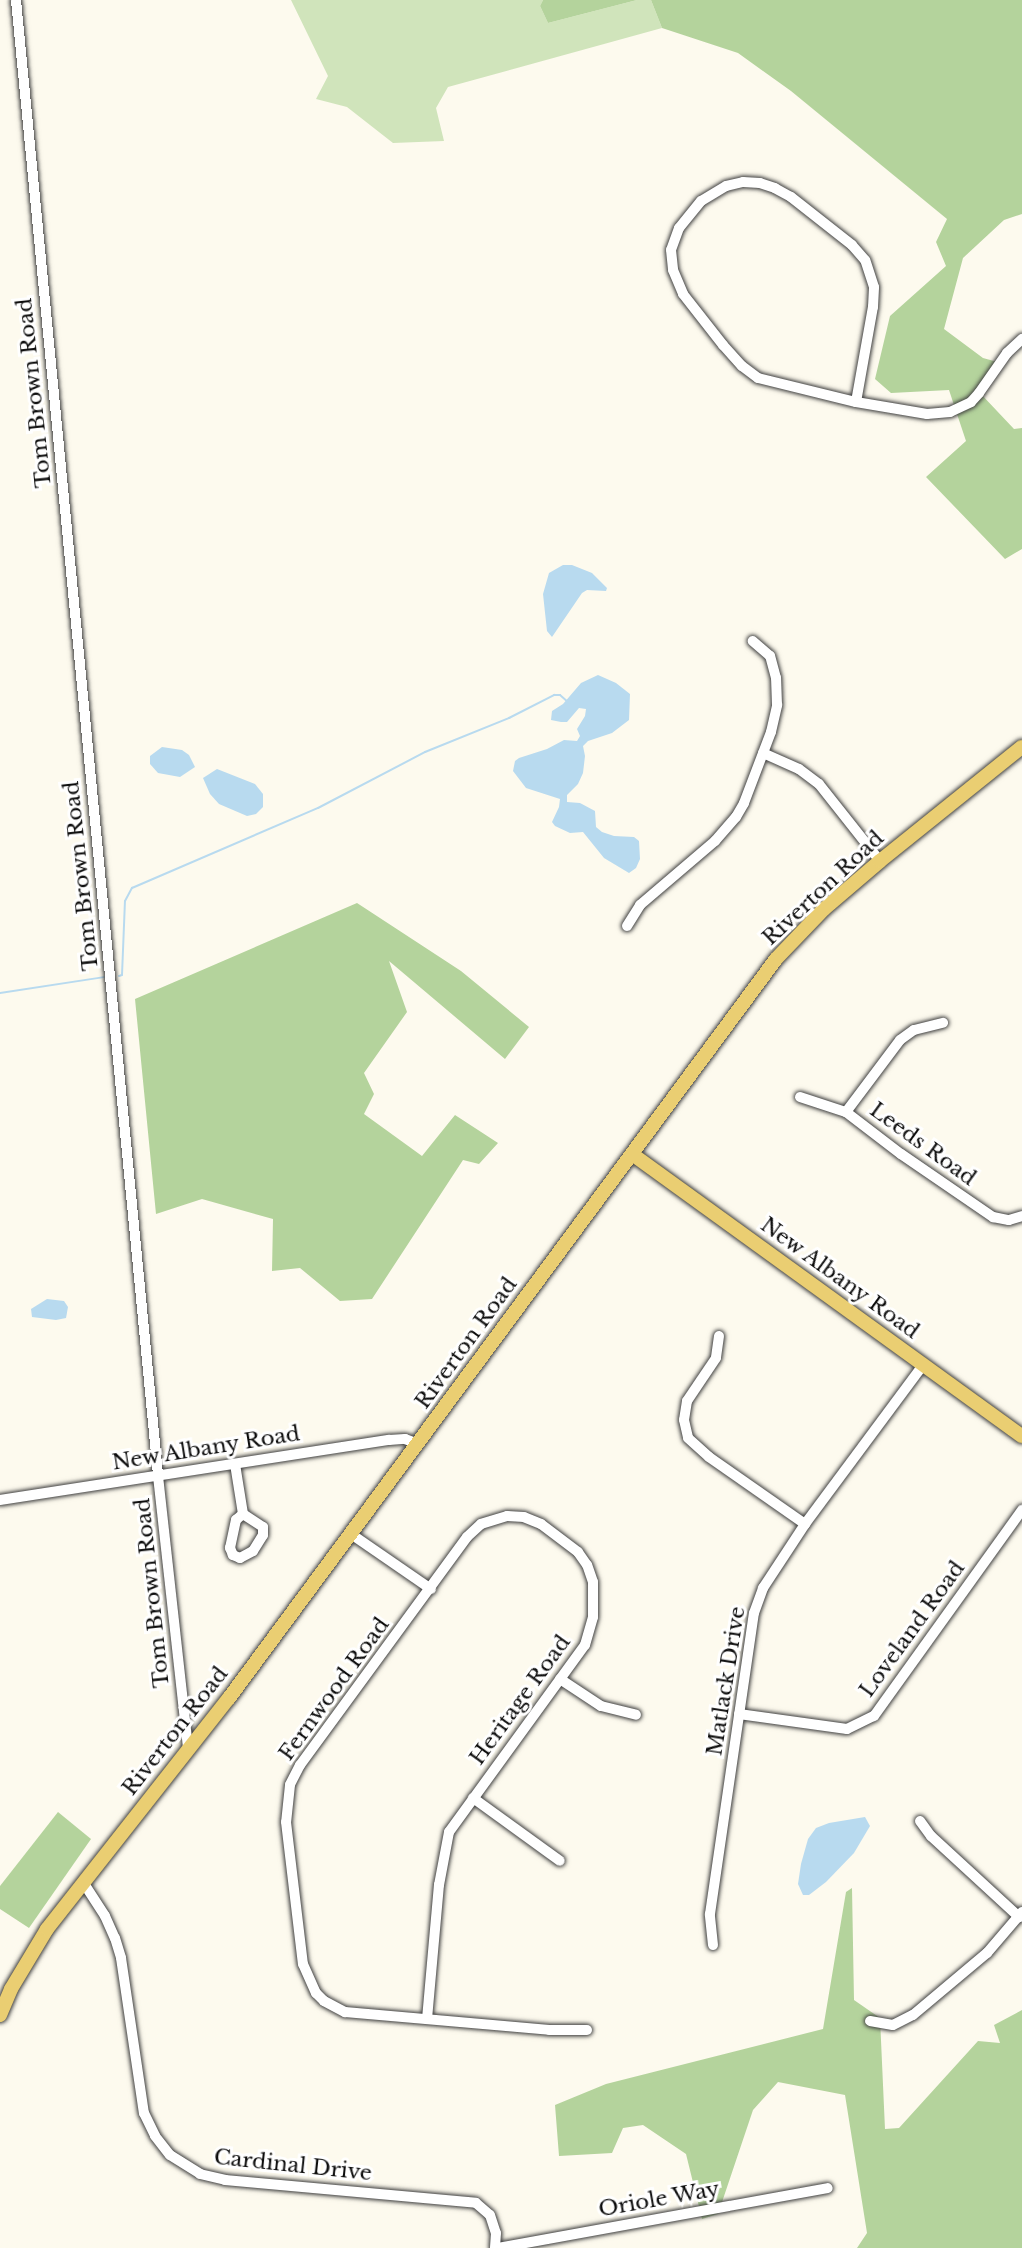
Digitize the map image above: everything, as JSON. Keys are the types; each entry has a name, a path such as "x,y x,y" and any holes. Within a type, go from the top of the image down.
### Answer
{"main road":[{"name":"Riverton Road","path":"0,2015 11,1989 47,1929 188,1749 351,1534 776,959 824,909 1022,747"},
{"name":"New Albany Road","path":"633,1154 923,1365 1020,1431"}],"street":[{"name":"Tom Brown Road","path":"16,0 158,1476 188,1749"},
{"path":"856,402 873,308 874,287 864,260 852,245 791,196 775,188 760,183 743,182 726,186 701,201 679,228 671,250 673,270 690,302 742,366 758,378 856,402 927,414 950,412 971,402 1007,353 1022,339"},
{"path":"627,926 640,905 715,841 736,818 763,753 777,705 776,678 770,656 753,641"},
{"path":"763,753 799,769 819,784 880,861"},
{"path":"846,1112 900,1040 914,1030 943,1023"},
{"name":"Leeds Road","path":"800,1097 846,1112 901,1154 993,1217 1009,1220 1022,1216"},
{"path":"719,1336 716,1358 687,1401 684,1420 688,1438 709,1457 805,1524"},
{"name":"Matlack Drive","path":"713,1945 710,1914 754,1613 763,1588 805,1524 923,1365"},
{"name":"New Albany Road","path":"0,1500 389,1440 405,1439 418,1444"},
{"path":"235,1464 243,1514"},
{"name":"Loveland Road","path":"739,1714 847,1729 874,1716 1022,1510"},
{"name":"Heritage Road","path":"427,2019 444,1853 453,1823 585,1645 593,1617 593,1582 587,1565 578,1552 565,1540 541,1524 524,1517 497,1517 481,1524 467,1537 430,1589"},
{"path":"351,1534 430,1589"},
{"name":"Fernwood Road","path":"430,1589 300,1765 290,1785 286,1822 303,1964 316,1993 324,2001 345,2012 549,2030 587,2030"},
{"path":"560,1679 601,1706 636,1715"},
{"path":"473,1798 560,1861"},
{"path":"870,2021 893,2025 913,2015 987,1953 1020,1914 931,1836 920,1821"},
{"name":"Cardinal Drive","path":"83,1882 105,1916 115,1938 144,2113 155,2136 170,2155 200,2174 225,2180 476,2203 490,2215 496,2248"},
{"name":"Oriole Way","path":"496,2248 828,2188"}],"green space":[{"path":"291,0 543,0 540,6 548,23 637,0 651,0 662,28 448,87 436,108 444,141 393,143 347,107 316,99 328,76"},
{"path":"543,0 637,0 548,23 540,6"},
{"path":"651,0 1022,0 1022,214 1004,220 963,258 944,329 983,358 1001,363 980,393 1014,429 1022,428 1022,549 1005,559 926,477 966,441 949,390 891,393 875,379 890,316 946,266 936,242 947,219 791,91 738,53 662,28"},
{"path":"357,903 461,971 529,1027 505,1059 389,961 407,1012 364,1073 374,1094 364,1114 422,1156 455,1115 498,1143 479,1164 463,1160 372,1299 340,1301 300,1268 272,1271 273,1219 202,1199 156,1214 135,999"},
{"path":"58,1812 91,1839 29,1928 0,1909 0,1886"},
{"path":"852,1888 854,2000 880,2018 885,2129 899,2128 978,2041 1000,2043 994,2025 1022,2010 1022,2248 857,2248 867,2233 845,2095 778,2082 753,2110 718,2214 702,2219 686,2154 643,2125 623,2128 612,2153 559,2156 555,2105 606,2084 823,2029 846,1892"}],"water":[{"path":"563,565 572,565 592,573 607,588 606,591 587,590 582,593 552,637 547,631 543,594 549,573"},
{"path":"598,675 616,683 630,694 629,720 612,733 588,741 583,746 585,756 583,773 578,784 567,795 567,802 580,803 595,811 596,827 602,832 614,836 634,837 639,841 640,859 636,868 629,873 604,858 583,832 570,833 555,826 552,822 560,799 526,788 513,771 515,761 519,758 547,749 564,740 577,741 580,736 577,729 585,716 586,709 579,708 567,722 551,720 552,711 563,704 581,683"},
{"path":"162,747 182,750 189,755 195,767 180,777 158,773 150,764 150,756"},
{"path":"217,769 255,784 263,794 263,807 256,814 247,816 219,804 210,794 203,778"},
{"path":"47,1299 64,1301 68,1307 66,1318 56,1320 32,1317 31,1309"},
{"path":"865,1817 870,1826 854,1853 826,1882 809,1895 803,1895 798,1884 801,1864 808,1839 816,1828 829,1823"}],"waterway":[{"path":"119,976 122,975 125,901 132,888 318,808 425,752 509,718 554,695 560,695 567,701"},
{"path":"0,993 104,977"}]}
